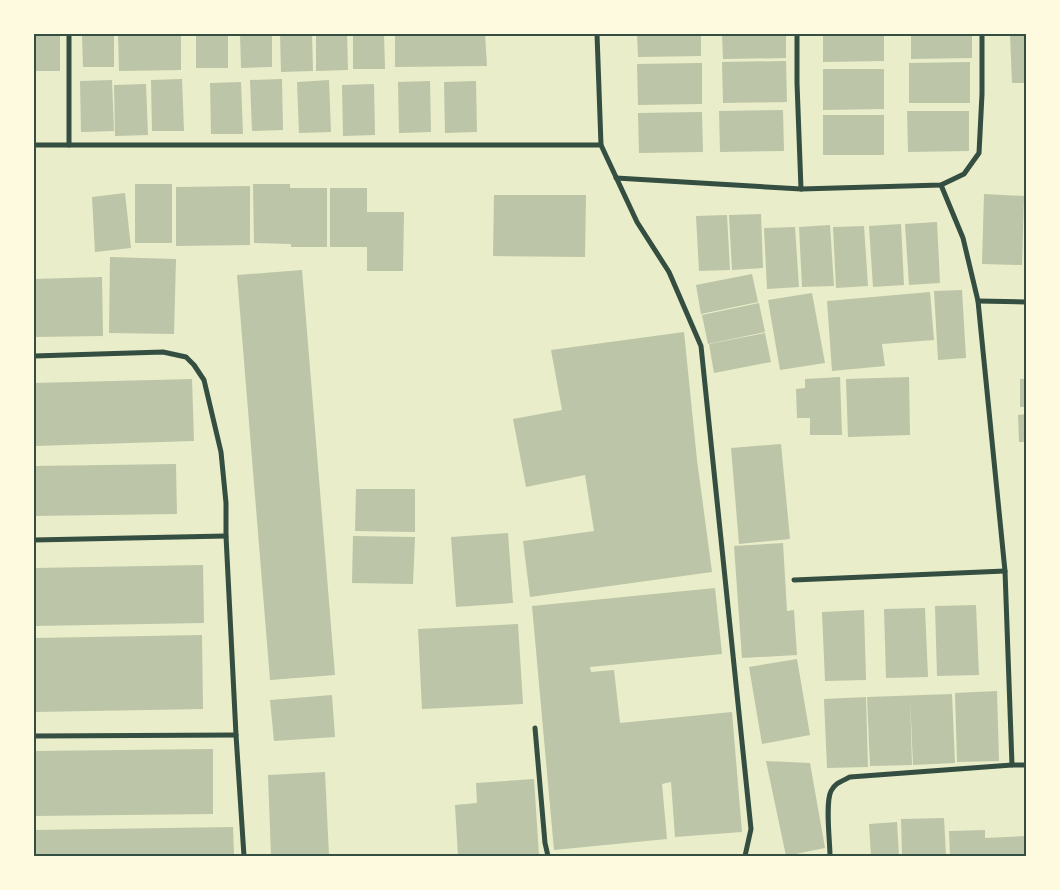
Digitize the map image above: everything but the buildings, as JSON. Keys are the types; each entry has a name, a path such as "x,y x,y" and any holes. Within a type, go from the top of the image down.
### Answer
{"street":[{"path":"69,34 69,144"},
{"path":"597,34 601,145 637,222 669,272 701,346 751,829 745,856"},
{"path":"797,34 801,189"},
{"path":"616,178 801,189 941,185 964,174 978,153 982,94 982,34"},
{"path":"34,145 601,145"},
{"path":"941,185 963,238 978,300 1005,571 1012,765"},
{"path":"978,300 1026,302"},
{"path":"34,356 163,352 186,358 194,365 204,380 221,452 226,503 236,735 244,856"},
{"path":"34,540 226,536"},
{"path":"794,580 1005,571"},
{"path":"535,728 545,843 548,856"},
{"path":"34,736 236,735"},
{"path":"830,856 830,793 838,783 850,777 1026,765"}]}
